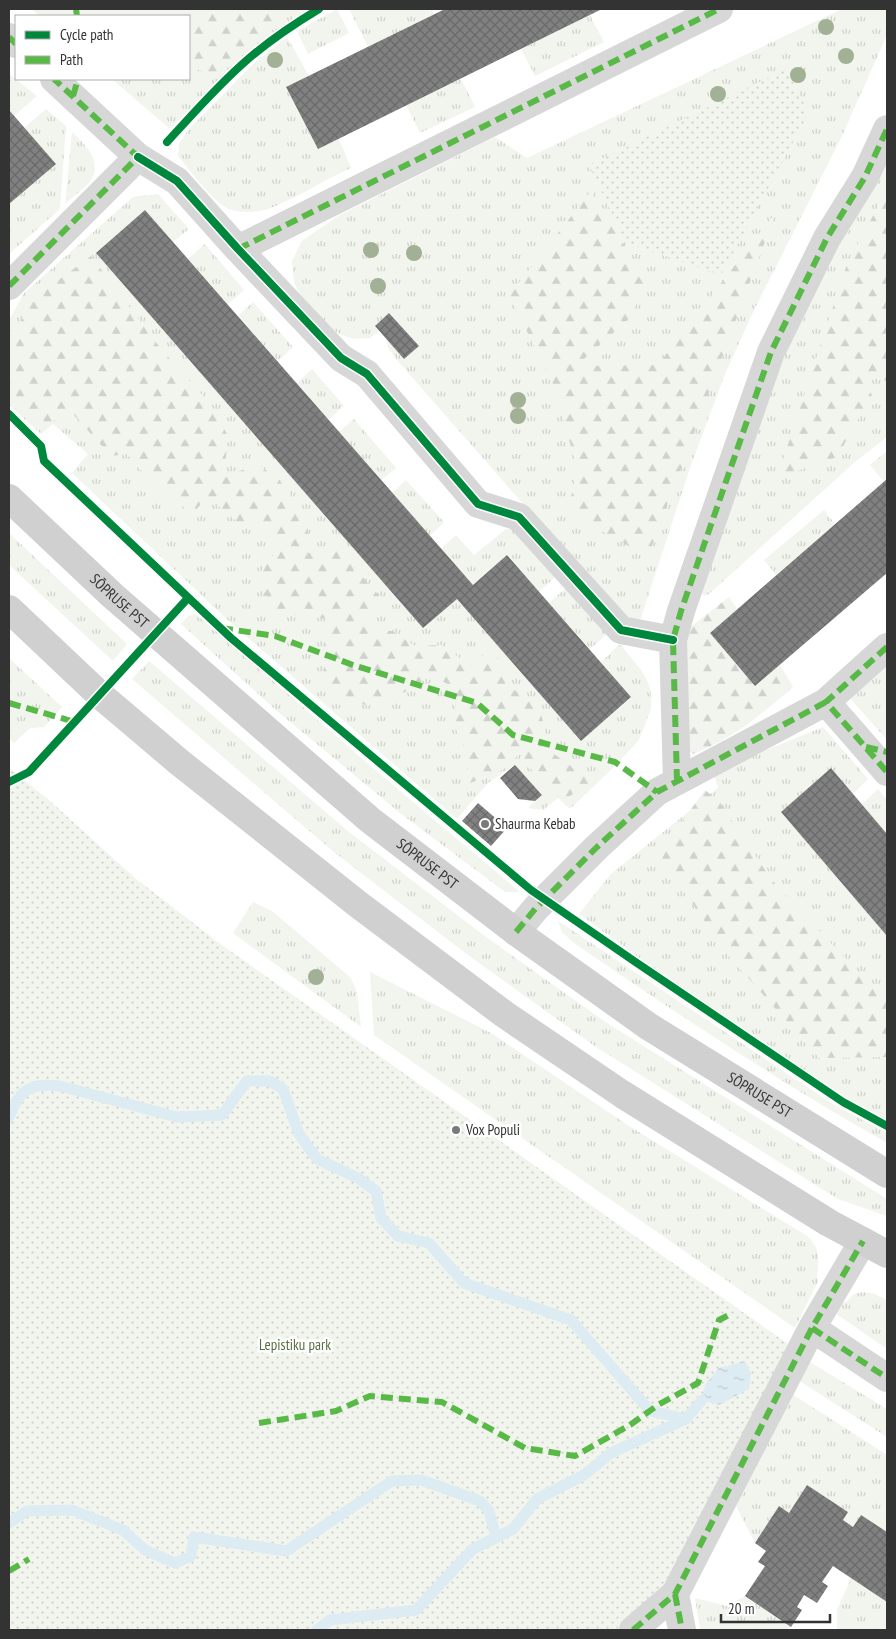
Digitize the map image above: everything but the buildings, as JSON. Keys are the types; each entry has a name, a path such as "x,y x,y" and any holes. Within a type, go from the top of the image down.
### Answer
{"main road":[{"name":"SÕPRUSE PST","path":"9,498 113,596 370,820 516,932 648,1026 887,1174"},
{"path":"9,609 100,695 179,762 359,906 504,1014 622,1094 829,1223 887,1254"}],"street":[{"path":"238,249 719,9"},
{"path":"55,80 138,157 177,181 340,358 367,374 478,504 519,516 620,630 673,640"},
{"path":"677,781 673,640 681,610 771,352 827,238 865,177 887,129"},
{"path":"9,286 138,157"},
{"path":"516,932 536,908 597,847 657,792 826,702 887,647"},
{"path":"826,702 887,772"},
{"path":"633,1630 675,1594 812,1328 863,1241"},
{"path":"812,1328 887,1378"},
{"path":"675,1594 682,1630"}],"green space":[{"path":"31,9 308,9 245,54 170,129 113,80 190,80 190,15 39,15"},
{"path":"160,9 286,9 216,75 190,67 190,15 158,15"},
{"path":"337,9 349,33 308,54 297,31"},
{"path":"349,9 432,9 434,14 368,47"},
{"path":"842,9 887,9 887,35 842,136 754,310 725,374 691,465 639,624 623,618 397,360 388,348 386,338 404,359 419,346 390,313 375,326 379,331 370,338 355,339 326,327 306,305 294,283 292,261 302,241 338,216 495,137 527,158"},
{"path":"590,15 604,42 535,76 521,49"},
{"path":"287,37 309,76 286,88 318,149 339,139 351,168 271,208 250,212 234,211 216,200 195,177 178,156 179,144 188,130 254,63"},
{"path":"786,69 809,113 721,275 626,243 589,165"},
{"path":"9,74 37,96 14,116 9,110"},
{"path":"461,79 475,107 420,133 406,105"},
{"path":"46,109 66,126 60,209 9,254 9,204 56,164 24,128"},
{"path":"72,132 86,147 95,166 89,183 65,204"},
{"path":"887,155 887,437 856,461 709,594 704,596 700,591 751,433 799,323"},
{"path":"592,190 647,284 629,319 576,366 658,365 776,212 648,557 568,512 577,469 555,388 509,295"},
{"path":"887,190 887,381 859,375 872,395 837,457 777,478 847,264"},
{"path":"158,194 189,229 173,242 145,210 96,253 423,628 457,599 581,741 631,698 601,662 620,644 641,670 651,691 651,709 639,740 570,809 558,798 543,810 528,808 542,794 515,765 488,783 457,819 231,623 72,473 88,454 53,424 41,434 9,405 9,320 24,293 133,197"},
{"path":"205,244 244,290 228,304 188,259"},
{"path":"91,256 161,349 212,406 228,436 224,477 258,464 279,480 308,516 308,553 340,550 379,596 370,625 394,632 415,646 441,645 473,667 489,648 506,668 505,686 538,701 550,751 594,783 564,799 545,789 520,753 504,769 470,783 463,742 455,728 456,689 432,675 405,692 367,706 323,686 327,619 269,611 260,573 281,544 265,525 243,527 207,496 193,514 156,487 127,454 111,456 72,413 38,427 9,399 9,339 16,331 33,299"},
{"path":"253,302 293,347 278,361 238,316"},
{"path":"312,369 344,406 328,420 297,383"},
{"path":"354,419 396,468 381,480 339,432"},
{"path":"887,451 887,479 884,482 870,465"},
{"path":"406,480 444,522 430,536 392,493"},
{"path":"824,510 835,524 776,575 764,560"},
{"path":"506,529 512,529 557,575 539,592 507,555 473,585 441,549 456,535 474,555"},
{"path":"9,533 127,644 113,661 9,565"},
{"path":"567,587 609,632 590,649 549,603"},
{"path":"729,597 737,609 710,633 755,686 780,665 793,687 734,733 693,754 687,749 685,639 689,628"},
{"path":"196,614 374,769 520,892 505,892 400,813 277,711 181,624 188,616"},
{"path":"9,658 62,707 44,727 30,728 14,743 9,738"},
{"path":"149,661 349,832 486,937 607,1023 887,1199 887,1216 838,1199 593,1045 468,955 335,853 132,679"},
{"path":"887,665 887,740 849,697"},
{"path":"823,727 868,779 853,794 831,768 781,812 887,936 887,1120 768,1048 692,996 579,914 611,874 718,788 713,772"},
{"name":"Lepistiku park","path":"9,768 49,800 135,878 219,943 788,1344 673,1583 616,1630 9,1630"},
{"path":"878,789 887,800 887,834 862,804"},
{"path":"705,790 719,801 771,879 887,1003 887,1057 819,1058 728,955 658,854"},
{"path":"253,902 272,911 351,978 357,992 361,1027 233,933"},
{"path":"558,921 836,1106 887,1133 887,1143 767,1071 651,995 574,943 562,932"},
{"path":"370,972 491,1033 626,1124 807,1236 817,1250 818,1281 795,1328 374,1035"},
{"path":"863,1292 875,1294 887,1300 887,1349 832,1311 842,1301 845,1303 854,1294"},
{"path":"808,1361 887,1409 887,1437 798,1380"},
{"path":"792,1394 887,1455 887,1532 861,1515 853,1527 843,1520 848,1512 807,1485 789,1513 778,1507 755,1543 736,1506"},
{"path":"851,1578 887,1602 887,1630 837,1630 837,1610"},
{"path":"745,1596 791,1627 785,1630 700,1630 695,1598 727,1606"}],"water":[{"path":"745,1361 751,1373 749,1389 719,1405 702,1400 705,1385 719,1368"}],"waterway":[{"path":"9,1117 22,1094 34,1087 50,1085 177,1117 222,1115 247,1081 270,1081 283,1089 299,1134 317,1159 358,1178 376,1191 381,1218 398,1236 429,1243 464,1283 571,1320 650,1411 686,1419"},
{"path":"317,1630 330,1620 416,1610 473,1549 513,1529 537,1499 584,1475 611,1453 686,1419 702,1400"},
{"path":"9,1523 27,1511 72,1510 123,1530 145,1550 175,1563 191,1556 194,1537 286,1551 392,1481 421,1480 480,1501 489,1511 496,1538"}],"marked path":[{"path":"76,9 77,15"},
{"path":"238,249 719,9"},
{"path":"9,37 15,43"},
{"path":"9,286 138,157 55,80"},
{"path":"73,96 78,80"},
{"path":"677,781 673,640 681,611 771,352 827,238 865,177 887,129"},
{"path":"221,628 275,636 353,665 477,703 513,735 615,762 657,792"},
{"path":"887,647 826,702 887,772"},
{"path":"516,932 536,908 597,847 657,792 826,702"},
{"path":"9,703 75,722"},
{"path":"866,747 887,752"},
{"path":"633,1630 675,1594 812,1328 863,1241"},
{"path":"259,1423 336,1411 370,1396 442,1402 525,1448 575,1456 698,1383 719,1320 729,1315"},
{"path":"812,1328 887,1378"},
{"path":"9,1571 29,1559"},
{"path":"675,1594 682,1630"}],"cycle path":[{"path":"167,142 247,60 300,20 319,9"},
{"path":"138,157 177,181 341,358 367,374 478,504 519,517 621,630 673,640"},
{"path":"9,414 41,446 44,461 231,638 531,890 843,1102 887,1126"},
{"path":"9,782 29,772 188,598"}],"place":[{"name":"Shaurma Kebab","path":"485,824"},
{"name":"Vox Populi","path":"456,1130"}]}
